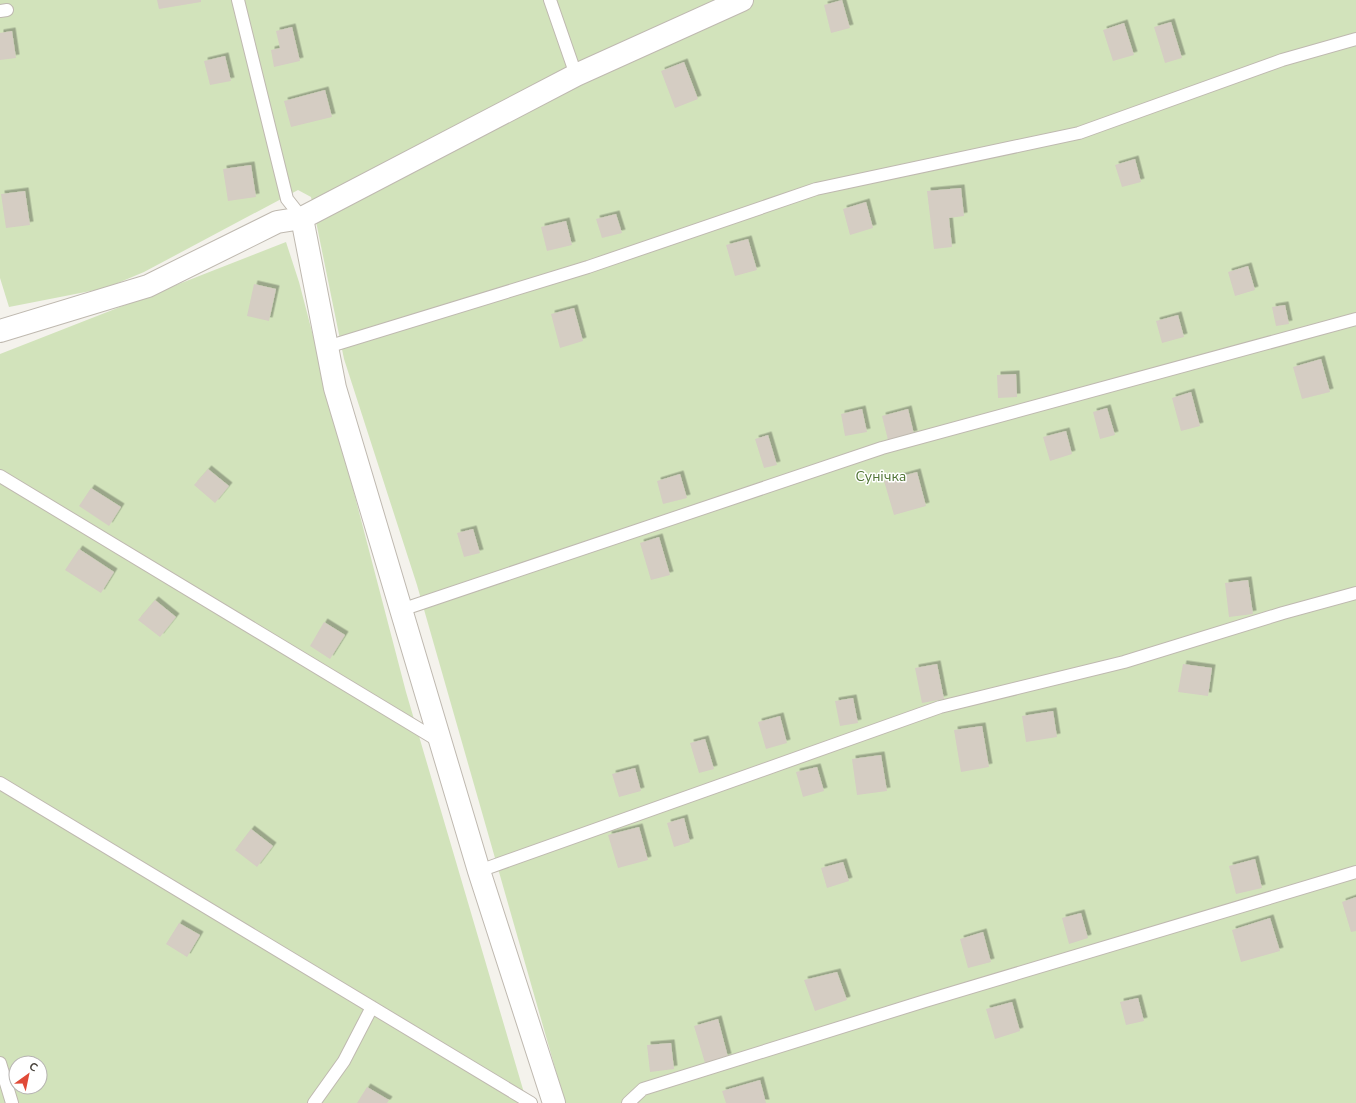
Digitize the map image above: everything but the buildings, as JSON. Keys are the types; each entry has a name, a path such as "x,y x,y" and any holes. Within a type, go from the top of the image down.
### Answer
{"street":[{"path":"0,331 148,286 277,222 302,218 576,75 742,0"},
{"path":"302,218 335,388 479,871 554,1103"}],"lane":[{"path":"238,0 287,199 302,218"},
{"path":"550,0 576,75"},
{"path":"328,346 588,267 816,189 1079,133 1282,60 1356,39"},
{"path":"401,610 882,448 1356,319"},
{"path":"0,476 439,740"},
{"path":"479,871 940,707 1124,662 1283,613 1356,593"},
{"path":"0,783 531,1103"},
{"path":"628,1103 643,1089 924,1001 1356,872"},
{"path":"314,1103 344,1061 372,1007"},
{"path":"0,1063 2,1080 12,1103"}],"green space":[{"name":"Сунічка","path":"0,0 1356,0 1356,1103 565,1103 417,585 344,359 311,197 298,190 144,272 106,288 9,307 0,278"},
{"path":"286,242 299,282 406,692 527,1103 0,1103 0,354"}]}
